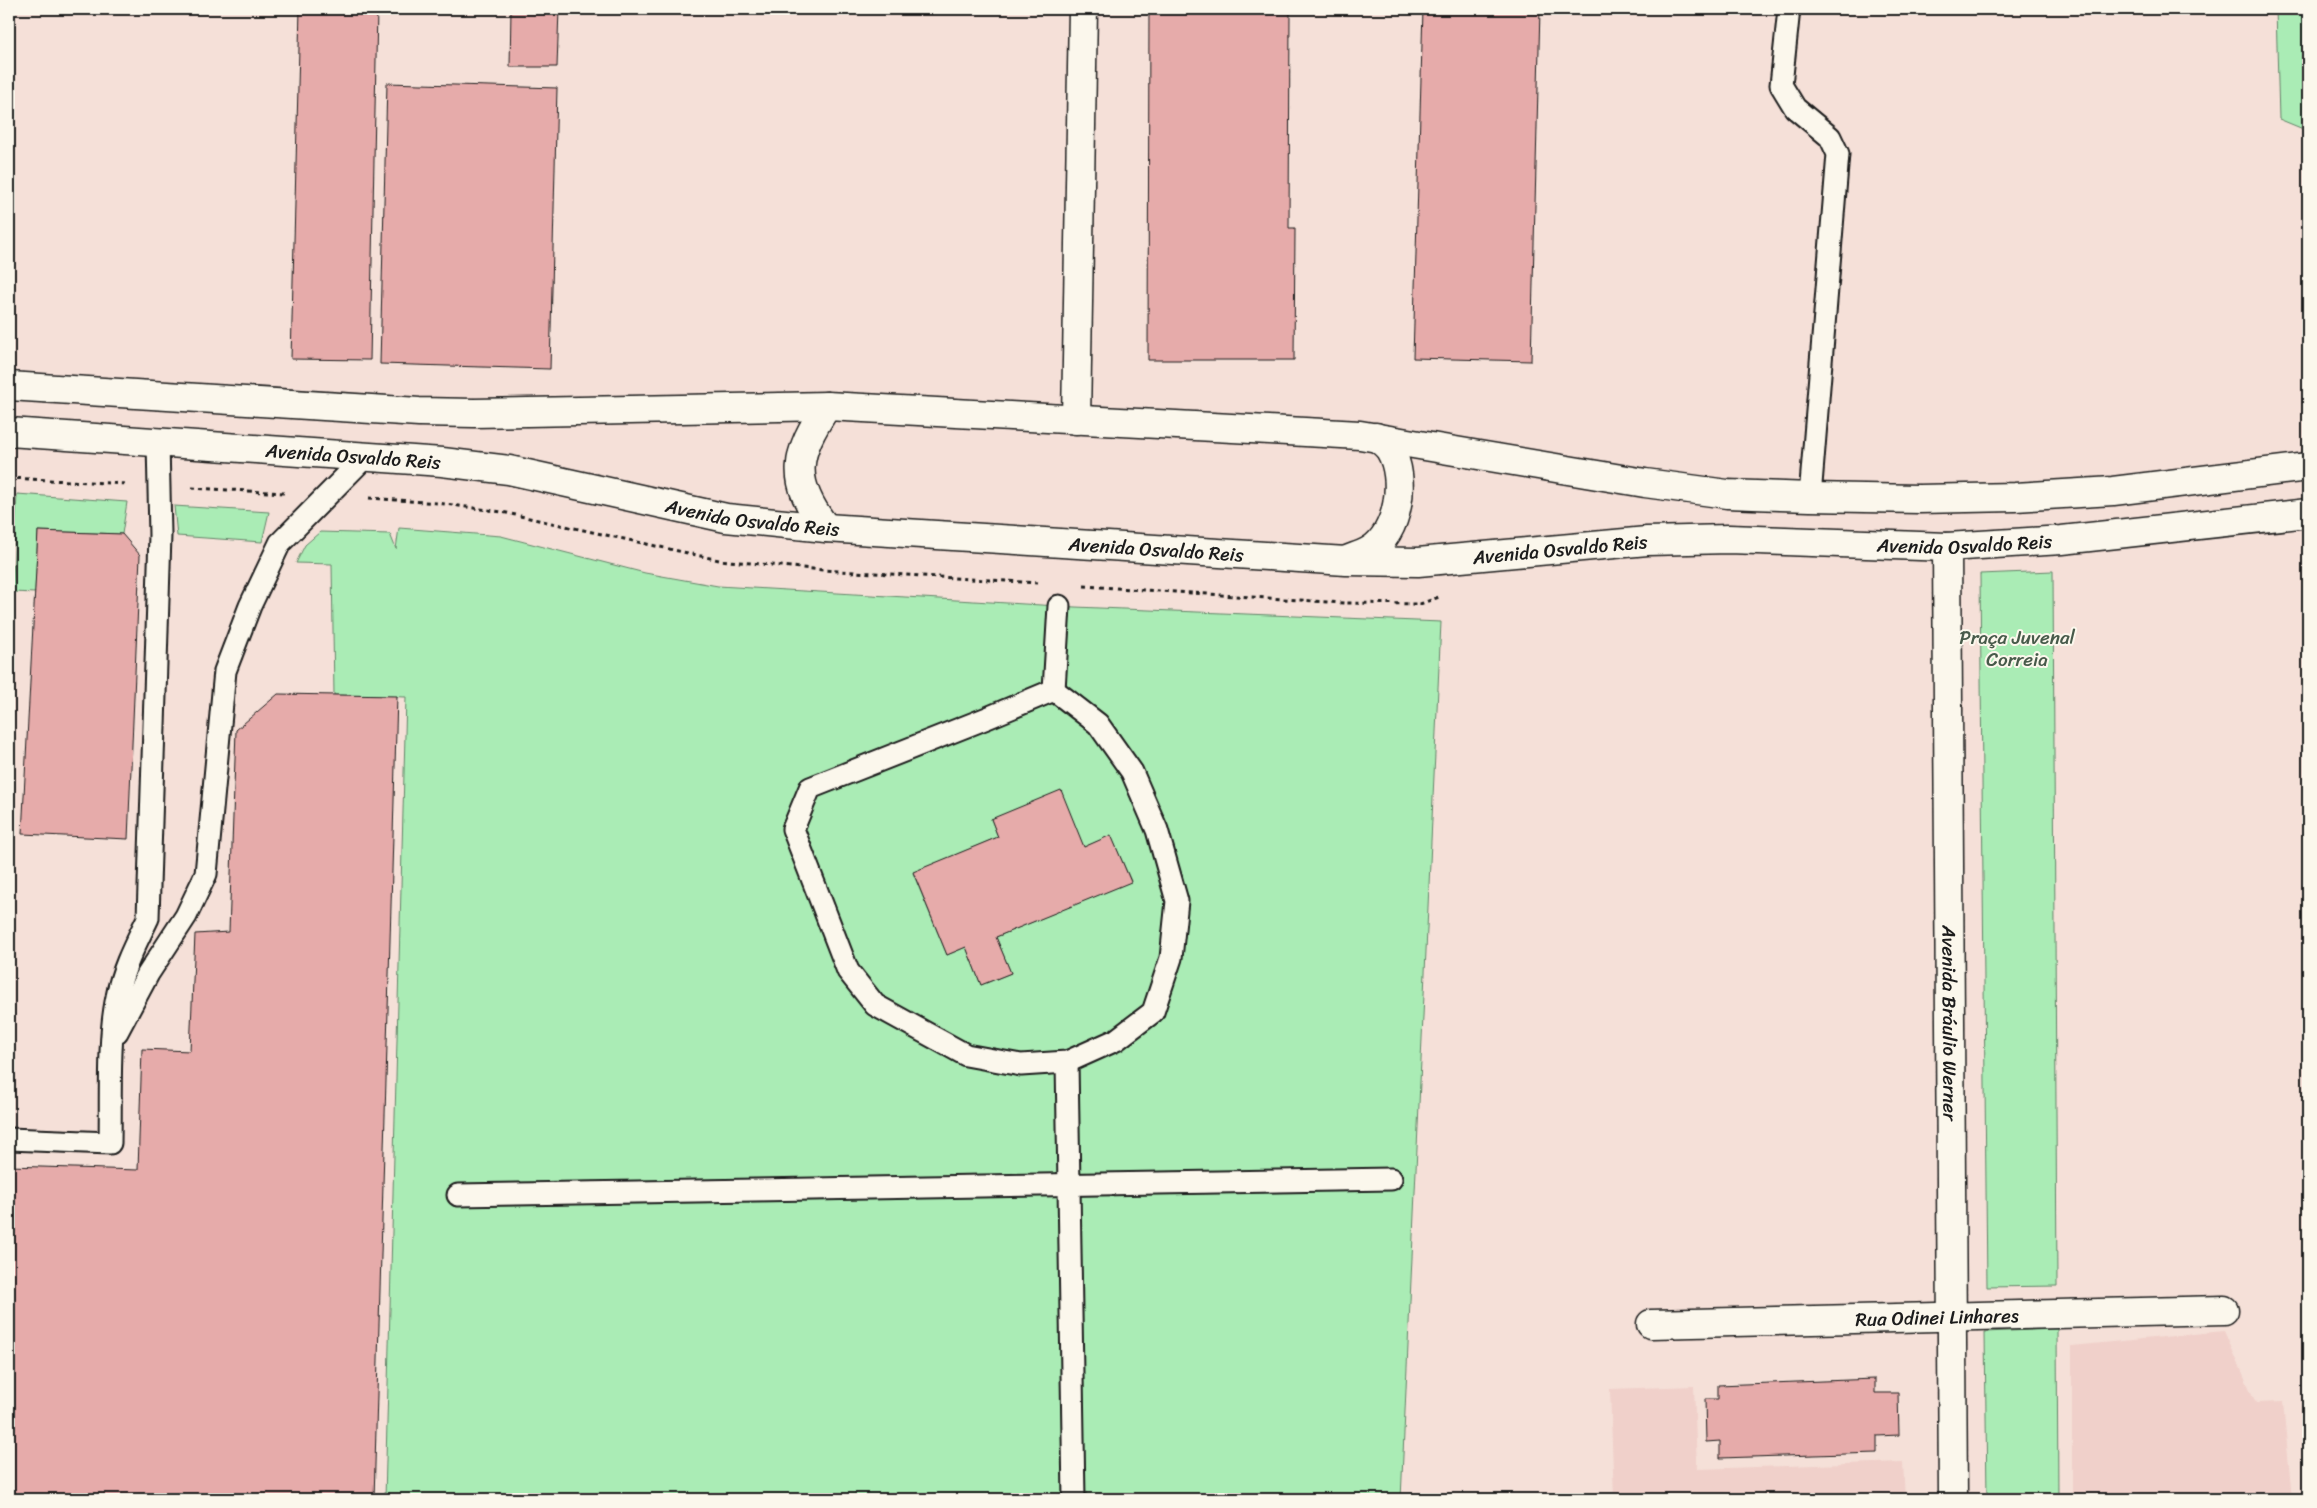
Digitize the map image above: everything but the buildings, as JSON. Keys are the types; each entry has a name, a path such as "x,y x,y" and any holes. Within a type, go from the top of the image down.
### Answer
{"main road":[{"path":"1076,420 1083,9"},
{"path":"9,386 419,412 474,413 827,406 1376,436 1645,483 1727,494 1810,497 1918,499 2015,497 2114,491 2308,467"},
{"path":"826,528 810,507 801,482 802,455 811,430 827,406"},
{"name":"Avenida Osvaldo Reis","path":"9,432 367,455 509,470 726,518 826,528 1346,561 1418,562 1656,540 1728,539 1947,547 2072,539 2308,513"},
{"path":"1346,561 1370,551 1382,538 1396,515 1400,492 1395,461 1389,448 1376,436"},
{"name":"Avenida Bráulio Werner","path":"1947,547 1953,1499"},
{"name":"Rua Odinei Linhares","path":"1651,1324 2224,1310"}],"lane":[{"path":"1789,9 1781,85 1795,108 1830,138 1838,154 1810,497"},
{"path":"9,1139 110,1143 116,997 128,960 148,918 160,535 158,442"},
{"path":"113,1039 167,945 186,916 206,874 225,671 250,606 280,543 367,455"},
{"path":"1054,690 1059,606"},
{"path":"1054,690 1098,724 1132,772 1157,830 1177,901 1171,958 1153,1012 1116,1040 1066,1062 1021,1065 966,1055 875,1005 848,971 793,830 810,788 1054,690"},
{"path":"137,940 167,945"},
{"path":"1066,1062 1074,1499"},
{"path":"458,1196 1391,1179"}],"shaded area":[{"path":"2224,1331 2256,1403 2283,1402 2292,1499 2072,1499 2072,1346"},
{"path":"1694,1386 1697,1469 1903,1462 1905,1499 1614,1499 1610,1389"}],"green space":[{"path":"2276,9 2308,9 2308,131 2279,119"},
{"path":"17,494 127,502 122,534 38,531 35,593 12,592"},
{"path":"174,506 269,512 262,542 177,536"},
{"path":"399,528 501,536 645,573 718,586 1075,607 1441,622 1401,1499 385,1499 406,697 334,695 332,564 296,563 305,545 320,532 390,534 396,549","holes":["991,819 1084,847 1111,836 1131,881 996,937 1011,973 981,985 966,947 947,955 913,873 998,837"]},
{"name":"Praça Juvenal Correia","path":"2053,571 2057,1286 1987,1287 1980,574"},
{"path":"2057,1329 2058,1499 1987,1499 1985,1332"}]}
